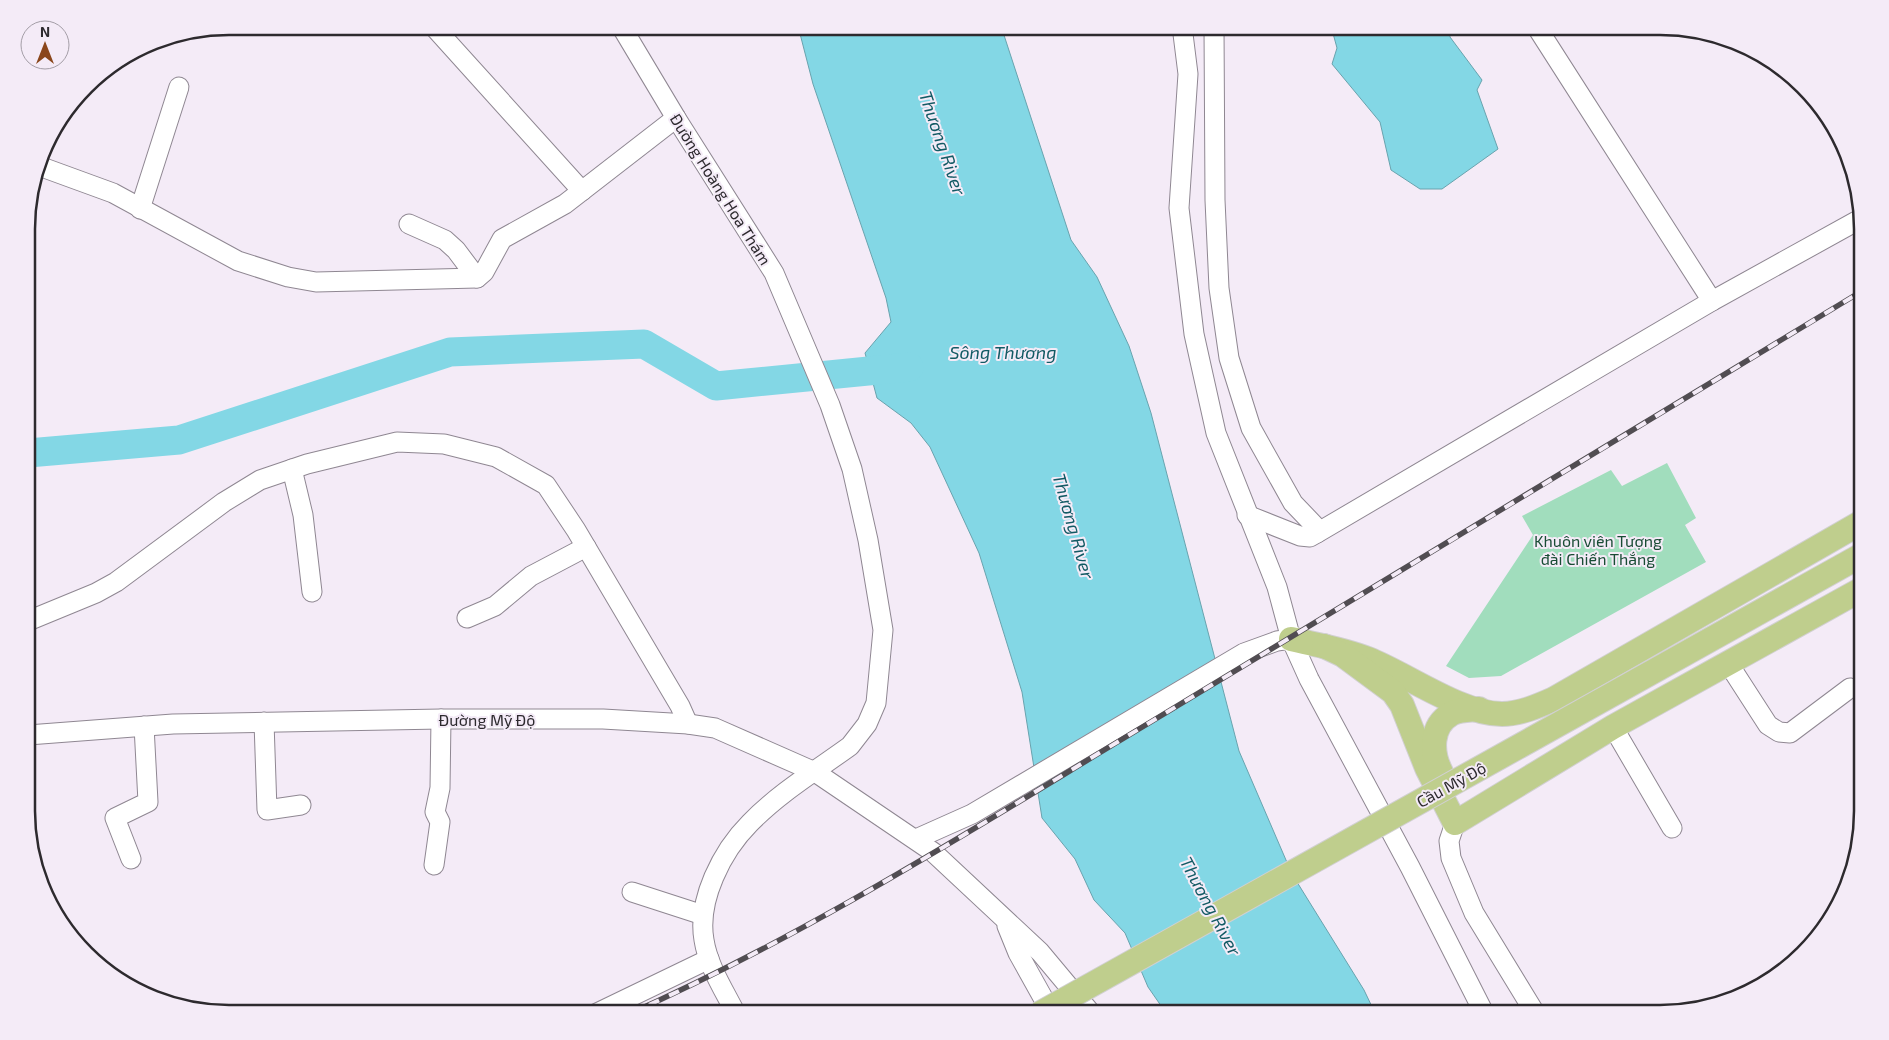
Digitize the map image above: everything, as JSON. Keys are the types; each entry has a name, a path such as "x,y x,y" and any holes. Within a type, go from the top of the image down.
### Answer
{"main road":[{"path":"1291,639 1324,646 1370,660 1465,705 1504,714 1531,709 1554,699 1833,541 1854,527"},
{"name":"Cầu Mỹ Độ","path":"1055,1005 1854,559"},
{"path":"1460,821 1613,727 1854,593"},
{"path":"1324,646 1343,655 1393,692 1402,705 1427,768 1460,821"},
{"path":"1460,821 1437,764 1433,745 1440,726 1451,714 1479,709"}],"street":[{"path":"441,35 582,191"},
{"name":"Đường Hoàng Hoa Thám","path":"627,35 676,118 774,273 830,405 852,470 868,540 883,630 876,703 867,724 850,746 815,772"},
{"path":"1183,35 1188,74 1179,208 1194,334 1216,433 1277,587 1291,639 1309,679 1410,867 1480,1005"},
{"path":"1214,35 1215,200 1219,288 1229,358 1251,428 1293,502 1315,526 1317,533"},
{"path":"1542,35 1712,302"},
{"path":"140,209 179,87"},
{"path":"45,168 113,193 238,261 288,277 316,282 477,278 484,272 502,239 565,204 676,118"},
{"path":"1247,515 1300,536 1310,537 1712,302 1854,222"},
{"path":"409,224 445,240 456,250 477,278"},
{"path":"35,618 96,593 116,582 224,502 260,480 292,469 397,442 444,444 496,457 546,486 586,547 680,706 688,724"},
{"path":"292,469 303,515 312,592"},
{"path":"467,618 495,606 531,576 586,547"},
{"path":"916,839 972,814 1244,653 1277,641 1291,639"},
{"path":"1728,663 1768,725 1779,732 1790,733 1850,688"},
{"path":"434,865 440,822 435,812 440,788 441,719"},
{"name":"Đường Mỹ Độ","path":"35,734 144,726 441,719 603,719 688,724 715,728 815,772 916,839 1040,952 1084,1005"},
{"path":"264,722 267,810 301,805"},
{"path":"131,859 115,818 148,802 144,726"},
{"path":"1613,727 1672,828"},
{"path":"732,1005 709,959 704,941 703,915 711,884 732,846 750,823 815,772"},
{"path":"1460,821 1449,841 1451,858 1474,913 1530,1005"},
{"path":"632,892 703,915"},
{"path":"1003,917 1018,952 1047,1005"},
{"path":"614,1005 709,959"}],"green space":[{"name":"Khuôn viên Tượng đài Chiến Thắng","path":"1667,463 1696,518 1685,525 1706,562 1501,676 1469,678 1446,666 1533,535 1522,516 1611,470 1622,486"}],"water":[{"name":"Sông Thương","path":"800,35 1004,35 1071,240 1097,277 1129,346 1151,413 1239,751 1292,874 1364,990 1371,1005 1160,1005 1148,987 1125,933 1094,900 1075,859 1042,818 1022,692 979,553 930,447 911,423 877,398 865,353 891,322 886,298 813,84"},
{"path":"1333,35 1450,35 1482,80 1477,90 1498,149 1442,189 1420,189 1391,170 1380,122 1332,64 1337,48"}],"waterway":[{"path":"35,452 179,440 450,352 644,344 716,386 909,367"}],"railway":[{"path":"648,1005 763,949 894,876 1854,296"}],"water label":[{"name":"Thương River","path":"943,143"},
{"name":"Thương River","path":"1074,526"},
{"name":"Thương River","path":"1211,906"}]}
